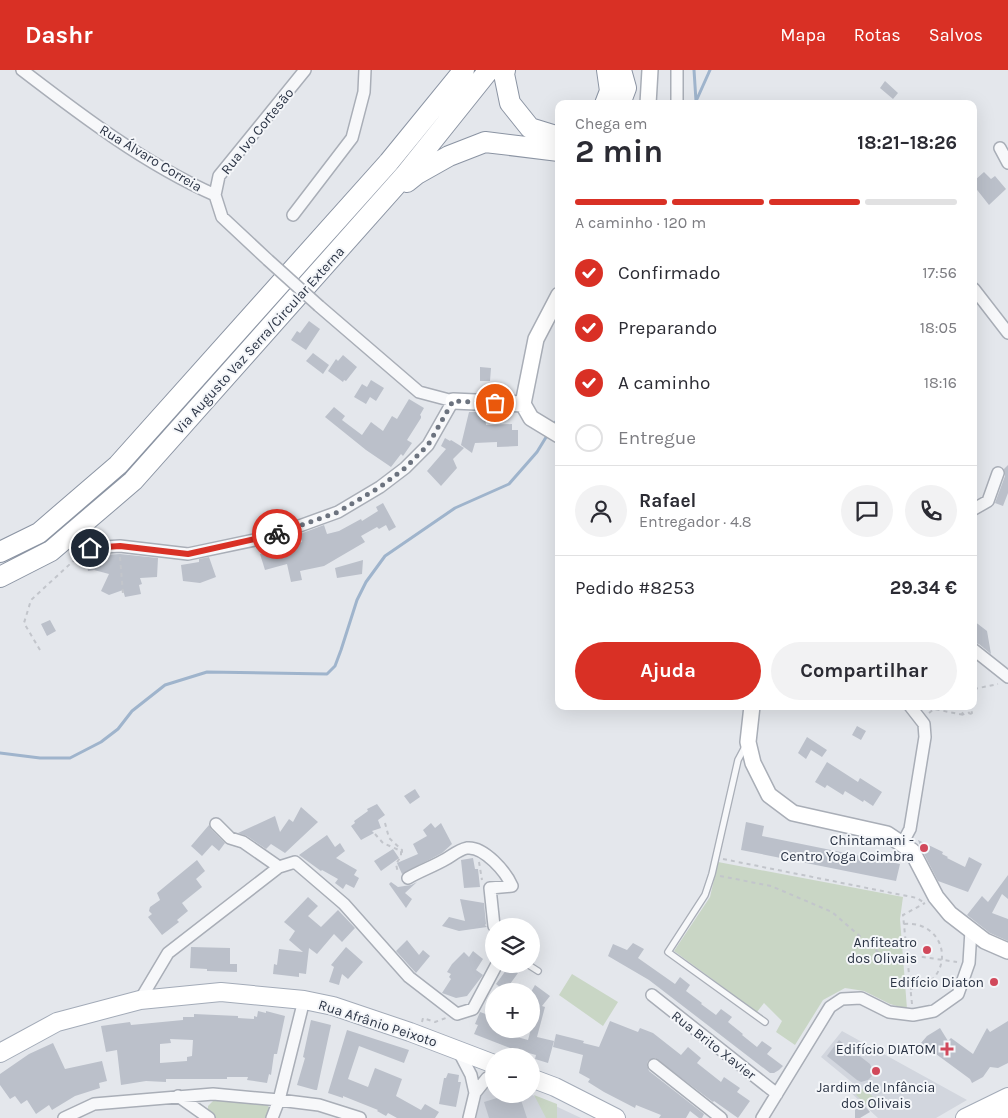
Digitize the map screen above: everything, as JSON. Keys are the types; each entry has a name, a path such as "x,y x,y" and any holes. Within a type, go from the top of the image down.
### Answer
{"highway":[{"path":"441,98 454,70"},
{"name":"Via Augusto Vaz Serra/Circular Externa","path":"0,552 39,533 118,465 389,162 464,70"},
{"name":"Via Augusto Vaz Serra/Circular Externa","path":"0,577 51,551 134,480 405,175 489,70"},
{"path":"505,70 504,74 510,104 530,128 555,136"},
{"path":"607,70 610,91 607,100"},
{"path":"621,70 626,88 622,100"},
{"path":"378,205 417,174 449,156 485,142 555,151"}],"main road":[{"name":"Rua Afrânio Peixoto","path":"0,1053 57,1022 140,1000 221,992 304,1000 333,1006 377,1020 485,1060"},
{"path":"540,1081 616,1118"},
{"path":"965,1118 1008,1097"},
{"path":"993,1118 1008,1111"}],"street":[{"name":"Rua Álvaro Correia","path":"22,70 86,119 182,180 215,195 222,217 319,306 418,392 453,401"},
{"name":"Rua Ivo Cortesão","path":"215,195 219,176 305,70"},
{"path":"293,215 352,138 364,92 365,70"},
{"path":"648,100 650,70"},
{"path":"677,70 677,100"},
{"path":"1000,148 1008,163"},
{"path":"977,293 1008,333"},
{"path":"555,303 536,339 523,404 531,418 555,433"},
{"path":"90,548 120,546 188,554 269,537 338,512 380,487 405,468 428,445 453,401 523,404"},
{"path":"977,506 988,500 998,473"},
{"path":"977,652 1008,677"},
{"path":"752,710 748,742 753,763 769,795 793,813 887,834 912,851 931,900 985,941 1008,951"},
{"path":"902,844 910,829 925,737 924,724 913,710"},
{"path":"216,824 230,838 243,842 279,867"},
{"path":"408,878 457,852 468,848 476,850 491,858 509,879 512,886 490,888 493,918"},
{"path":"140,1000 168,953 279,867 295,862 344,904 409,976 457,1014 473,1010 492,973"},
{"path":"762,1118 830,1007 842,999 861,998 889,1012 913,1015 934,1011 958,994 969,963 971,930"},
{"name":"Rua Brito Xavier","path":"652,995 777,1094"},
{"path":"272,1118 279,1100 304,1000"},
{"path":"458,1050 471,1075 475,1093"},
{"path":"654,1064 721,1118"},
{"path":"469,1118 475,1093 485,1080"},
{"path":"64,1118 94,1104 213,1094 319,1106 360,1118"},
{"path":"178,1096 209,1118"}],"lane":[{"path":"748,742 738,760 716,858 705,895 668,952 765,1022"}],"path":[{"path":"120,546 122,594"},
{"path":"40,650 24,623 31,600 76,557 90,548"},
{"path":"977,688 996,684"},
{"path":"919,718 932,710"},
{"path":"939,710 964,715 960,710"},
{"path":"385,823 389,838 402,850 402,853"},
{"path":"375,834 383,843 396,848 402,853"},
{"path":"402,853 396,864 400,877 408,878"},
{"path":"478,858 482,881"},
{"path":"716,858 931,900"},
{"path":"712,874 771,886 790,892 832,912 878,952 896,958 908,957 958,962"},
{"path":"912,1005 903,915 931,900"},
{"path":"904,924 919,925 932,932 940,945 942,960 941,966 934,978 924,986 910,989"},
{"path":"423,1018 435,1022"}],"shaded area":[{"name":"Jardim de Infância dos Olivais","path":"842,1031 967,1100 936,1118 878,1118 849,1091 854,1084 821,1057"},
{"path":"485,1087 485,1103 540,1103 540,1099 581,1118 476,1118"}],"green space":[{"path":"718,862 903,897 900,919 907,1009 890,1004 864,991 845,988 823,1000 795,1045 776,1032 782,1021 764,1003 757,1012 674,951 710,897"},
{"path":"572,974 618,1002 603,1026 559,995"},
{"path":"863,1088 879,1102 872,1110 856,1095"},
{"path":"540,1097 557,1104 557,1118 546,1118 538,1103 540,1103"},
{"path":"214,1100 267,1103 269,1108 266,1118 215,1118 208,1113 208,1106"}],"building":[{"path":"885,81 898,93 893,99 880,88"},
{"path":"984,172 991,179 995,176 1006,189 989,205 977,190 977,178"},
{"path":"309,321 320,329 306,350 291,340 297,331 300,333"},
{"path":"313,353 329,365 323,374 306,361"},
{"path":"343,355 357,367 346,381 344,380 343,382 328,371 336,359 338,361"},
{"path":"480,367 491,368 490,381 480,381"},
{"path":"371,380 384,388 376,401 370,397 366,404 354,397 362,384 367,387"},
{"path":"409,399 424,408 420,415 421,418 407,440 412,443 403,456 401,454 391,467 366,450 325,417 334,407 345,416 342,420 362,435 371,422 383,431 392,416 397,419"},
{"path":"469,412 485,412 486,425 512,424 512,430 518,430 518,446 497,447 497,442 475,443 472,453 461,445"},
{"path":"445,438 464,448 453,459 457,468 441,486 427,471 446,449 441,446"},
{"path":"1008,465 1008,493 1003,506 995,503 1005,476 1004,469"},
{"path":"383,503 396,527 389,531 386,525 379,529 377,527 361,536 365,542 324,566 300,571 302,580 291,582 287,564 265,570 260,554 302,542 300,534 324,525 327,534 339,531 361,519 362,521 378,511 376,507"},
{"path":"120,554 158,558 157,577 140,578 142,584 139,585 141,594 125,597 123,590 109,595 101,591 109,574 94,570 88,571 86,559"},
{"path":"209,557 216,577 200,583 183,581 181,565 199,562 199,559"},
{"path":"363,560 362,574 337,578 335,568"},
{"path":"50,620 56,631 47,636 41,624"},
{"path":"977,623 987,631 991,654 977,644"},
{"path":"857,726 866,731 861,740 852,735"},
{"path":"807,737 827,750 822,757 811,750 806,759 798,753"},
{"path":"827,762 858,782 860,778 882,792 873,806 845,791 843,795 827,785 825,788 815,782"},
{"path":"415,789 420,797 410,804 404,796"},
{"path":"377,804 385,815 378,820 381,828 372,831 374,833 361,840 351,826 355,823 354,821 368,811 367,809"},
{"path":"301,807 318,822 285,853 271,844 266,849 247,836 238,833 275,816 280,832 289,819 293,822"},
{"path":"746,822 764,826 762,836 900,864 896,881 741,850"},
{"path":"431,823 435,828 441,823 452,844 442,853 402,874 397,863 418,854 413,844 427,836 423,830"},
{"path":"209,825 225,843 219,851 212,845 202,856 191,846"},
{"path":"327,835 335,847 340,843 345,851 336,858 357,870 354,875 359,878 354,888 346,884 343,889 335,883 338,879 321,871 299,855"},
{"path":"918,840 943,852 942,854 947,858 965,867 969,857 982,864 968,892 938,881"},
{"path":"393,849 399,858 381,871 374,861"},
{"path":"473,858 475,869 478,869 480,887 464,888 461,860"},
{"path":"197,860 205,871 196,879 202,887 182,903 188,911 177,920 179,922 162,935 148,917 152,914 149,911 150,907 160,900 157,893"},
{"path":"1008,875 1008,899 1002,894 992,913 1008,919 1008,941 990,933 967,915 982,896 988,902"},
{"path":"391,882 398,887 417,882 405,893 412,899 406,908 389,884"},
{"path":"308,897 318,906 308,916 321,927 338,910 355,928 342,942 334,934 317,954 309,948 306,974 299,973 299,977 273,974 274,964 277,965 279,949 303,952 289,940 295,931 284,922"},
{"path":"460,899 484,903 485,927 459,931 442,926 449,917 465,921"},
{"path":"407,940 419,955 423,950 430,956 416,973 396,951"},
{"path":"633,943 644,949 638,958 675,984 680,977 690,985 686,991 701,1004 716,1015 721,1009 732,1017 728,1022 757,1047 762,1041 772,1048 767,1054 783,1066 774,1073 770,1073 649,980 608,956 613,944 627,950"},
{"path":"191,947 230,948 230,964 237,964 237,972 207,971 207,969 190,968"},
{"path":"346,947 363,962 348,979 342,974 339,985 329,982 334,967 331,965"},
{"path":"473,951 483,959 476,970 483,975 467,996 456,998 442,993 451,979 449,977 451,974 447,972 452,964 464,952 469,957"},
{"path":"504,973 518,973 511,983 497,983"},
{"path":"540,989 550,996 542,1006 545,1007 540,1026"},
{"path":"258,1011 285,1016 277,1054 274,1054 271,1075 269,1074 267,1083 247,1080 248,1077 227,1077 227,1079 166,1079 166,1082 146,1081 121,1085 117,1050 106,1052 101,1026 130,1022 131,1025 183,1020 183,1017 194,1017 194,1014 238,1016 238,1018 254,1019 254,1016 257,1017","holes":["170,1039 193,1040 192,1056 187,1057 187,1061 160,1063 160,1044 171,1043"]},
{"path":"480,1012 485,1014 485,1038 521,1038 528,1040 529,1038 540,1038 554,1041 548,1063 540,1061 540,1048 510,1048 474,1034 478,1025 475,1024"},
{"path":"311,1020 331,1025 317,1090 297,1085 305,1058 303,1057"},
{"path":"610,1021 638,1032 640,1028 653,1033 681,1055 688,1047 701,1058 697,1063 721,1082 724,1077 740,1088 737,1092 750,1101 738,1118 713,1102 655,1058 648,1061 649,1071 704,1114 702,1118 699,1118 690,1111 686,1118 659,1118 661,1115 636,1105 635,1108 604,1092 588,1082 590,1079 579,1073 583,1055 553,1047 556,1034 599,1047"},
{"name":"Edifício DIATOM","path":"1008,1021 1008,1063 998,1068 990,1067 983,1077 972,1083 970,1079 921,1043 927,1036 940,1028 948,1041 951,1038 973,1054 987,1028 990,1032"},
{"path":"347,1030 409,1050 404,1063 359,1046 348,1079 368,1087 375,1068 402,1079 396,1096 421,1110 425,1104 439,1112 435,1118 397,1118 388,1113 386,1116 378,1110 343,1096 343,1098 328,1093"},
{"path":"839,1040 870,1064 873,1071 872,1076 868,1080 861,1082 857,1080 827,1056"},
{"path":"53,1043 65,1069 102,1061 107,1081 99,1083 100,1088 75,1096 52,1110 49,1105 36,1114 27,1100 21,1104 15,1096 10,1099 0,1085 0,1074 29,1054"},
{"path":"448,1073 459,1075 458,1082 461,1082 456,1107 439,1104 444,1078 446,1078"},
{"path":"484,1102 522,1103 527,1118 489,1118"},
{"path":"864,1105 870,1112 860,1118 855,1118 855,1109"}],"waterway":[{"path":"694,70 696,100"},
{"path":"697,99 710,70"},
{"path":"552,427 555,423"},
{"path":"0,753 40,758 70,758 101,742 118,729 132,711 165,685 207,672 327,674 335,666 357,600 366,582 385,556 455,508 509,484 537,452 548,434"}],"way so far":[{"path":"277,534 338,512 380,487 405,468 428,445 453,401 495,403"}],"place":[{"name":"Chintamani - Centro Yoga Coimbra","path":"924,848"},
{"name":"Anfiteatro dos Olivais","path":"927,950"},
{"name":"Edifício Diaton","path":"994,982"},
{"name":"Edifício DIATOM","path":"947,1049"},
{"name":"Jardim de Infância dos Olivais","path":"876,1071"}],"route":[{"path":"90,548 120,546 188,554 277,534"}]}
